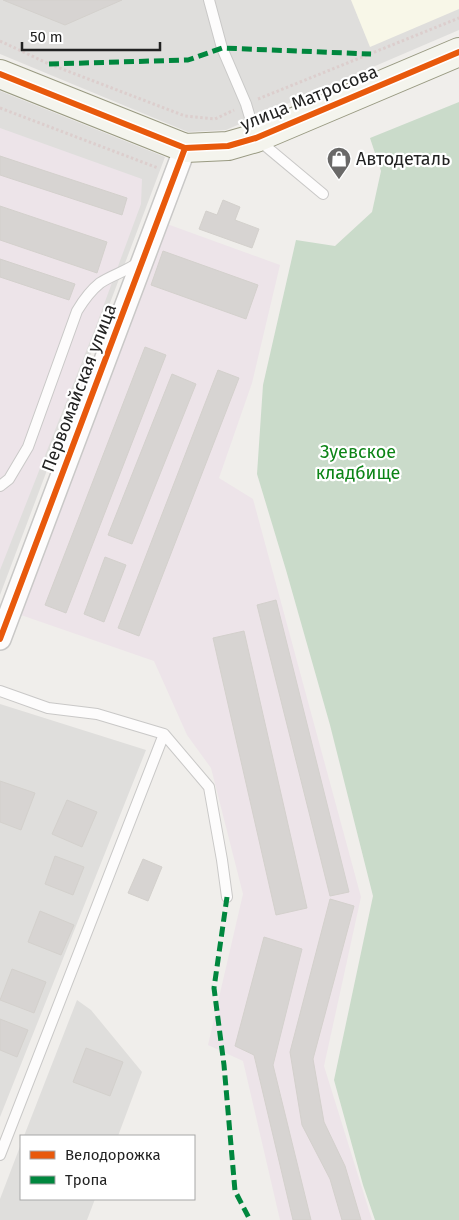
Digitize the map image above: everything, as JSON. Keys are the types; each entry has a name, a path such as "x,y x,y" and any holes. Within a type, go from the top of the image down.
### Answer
{"street":[{"name":"улица Матросова","path":"0,74 185,148 228,146 256,138 459,52"},
{"name":"Первомайская улица","path":"0,639 185,148"}],"lane":[{"path":"209,0 222,48 246,104 256,138 323,194"},
{"path":"0,486 9,478 28,447 77,311 86,297 100,283 131,268 143,258"},
{"path":"0,691 48,708 97,714 164,734 209,787 227,897"},
{"path":"0,1155 164,734"}],"path":[{"path":"0,108 175,174"}],"shaded area":[{"path":"0,0 459,0 459,30 226,130 188,132 0,54"},
{"path":"351,0 459,0 459,9 370,47"},
{"path":"0,91 165,157 0,595"},
{"path":"0,128 142,179 141,204 96,326 0,570"},
{"path":"167,224 280,265 252,383 219,478 253,499 361,897 324,1066 372,1220 280,1220 243,1061 208,1045 243,894 211,768 187,735 154,661 18,614"},
{"path":"0,704 146,750 0,1117"},
{"path":"77,1000 91,1010 142,1072 118,1135 24,1135"},
{"path":"20,1147 20,1200 95,1200 87,1220 0,1220 0,1199"}],"green space":[{"name":"Зуевское кладбище","path":"459,102 459,1220 375,1220 363,1185 334,1080 373,896 330,725 257,474 263,385 296,240 335,246 372,212 381,171 370,138"}],"building":[{"path":"3,0 122,0 65,25"},
{"path":"0,156 127,198 122,215 0,175"},
{"path":"223,200 240,207 235,220 259,229 252,248 199,229 206,211 217,215"},
{"path":"0,206 107,242 97,273 0,240"},
{"path":"163,251 258,285 246,319 151,285"},
{"path":"0,259 75,284 69,300 0,277"},
{"path":"145,347 166,355 66,613 45,605"},
{"path":"218,370 239,378 139,636 118,628"},
{"path":"172,374 196,384 132,544 108,535"},
{"path":"105,557 126,565 104,622 84,614"},
{"path":"276,600 349,892 330,896 257,605"},
{"path":"244,631 307,908 276,915 213,638"},
{"path":"0,781 35,793 21,830 0,822"},
{"path":"67,800 97,812 82,847 52,834"},
{"path":"55,856 84,867 73,895 45,884"},
{"path":"143,859 162,867 148,901 128,893"},
{"path":"330,899 354,906 313,1059 324,1122 345,1166 361,1220 342,1220 330,1179 302,1125 290,1052"},
{"path":"40,911 74,925 61,955 28,942"},
{"path":"264,937 302,949 273,1065 311,1220 293,1220 254,1055 235,1046"},
{"path":"12,969 46,982 34,1013 0,1000"},
{"path":"0,1019 28,1030 17,1057 0,1050"},
{"path":"86,1048 123,1062 110,1096 73,1082"}],"marked path":[{"path":"49,64 188,60 222,48 371,54"},
{"path":"227,897 214,988 224,1065 235,1191 250,1220"}],"cycle path":[{"path":"0,74 185,148 228,146 256,138 459,52"},
{"path":"0,639 185,148"}],"place":[{"name":"Автодеталь","path":"339,180"}]}
